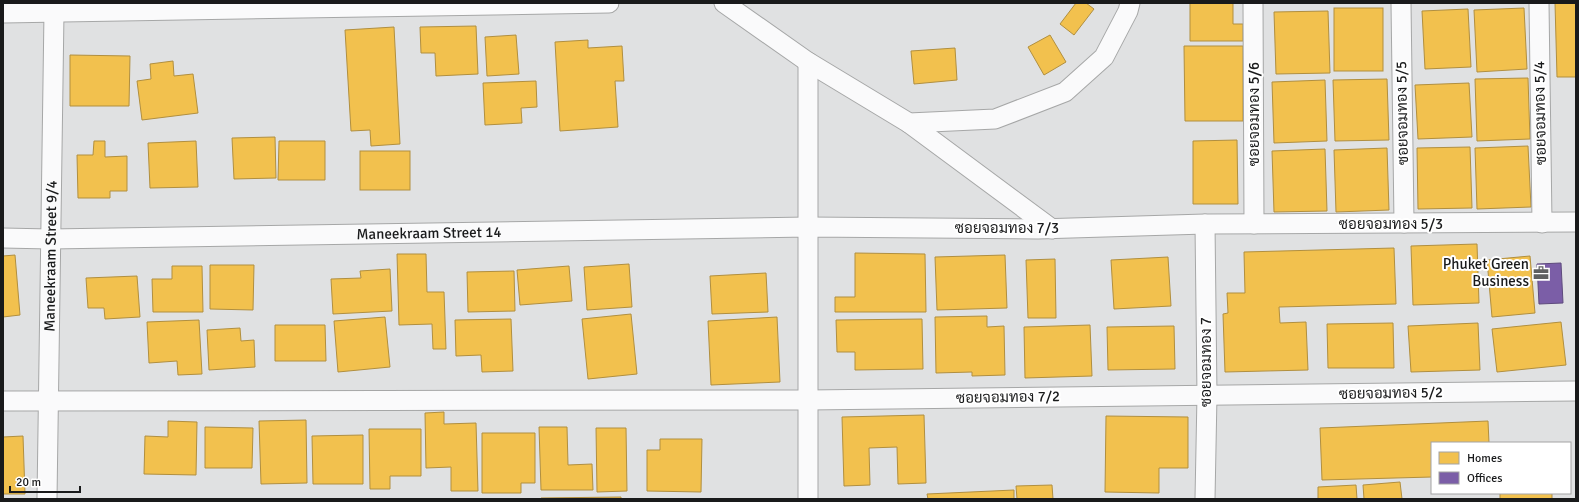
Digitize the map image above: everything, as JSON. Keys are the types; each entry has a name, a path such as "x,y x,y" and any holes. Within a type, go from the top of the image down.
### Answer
{"street":[{"path":"3,13 609,3"},
{"path":"724,3 808,62 909,123 1052,229"},
{"path":"909,123 995,119 1065,92 1104,57 1128,11 1130,3"},
{"name":"ซอยจอมทอง 5/6","path":"1253,3 1254,224"},
{"name":"ซอยจอมทอง 5/5","path":"1401,3 1404,223"},
{"name":"ซอยจอมทอง 5/4","path":"1539,3 1542,223"},
{"name":"Maneekraam Street 9/4","path":"47,499 54,12"},
{"path":"808,62 808,499"},
{"name":"ซอยจอมทอง 5/3","path":"1205,224 1576,222"},
{"name":"ซอยจอมทอง 7/3","path":"808,226 1052,229 1205,224"},
{"name":"ซอยจอมทอง 7","path":"1205,224 1207,395 1205,499"},
{"name":"Maneekraam Street 14","path":"3,238 50,239 808,226"},
{"name":"ซอยจอมทอง 5/2","path":"1207,395 1576,391"},
{"name":"ซอยจอมทอง 7/2","path":"3,402 808,400 1207,395"}],"building: Homes":[{"path":"1076,3 1086,3 1094,9 1074,35 1060,24"},
{"path":"1190,3 1233,3 1233,24 1243,24 1243,41 1190,41"},
{"path":"1555,3 1576,3 1576,77 1557,77"},
{"path":"1334,8 1383,8 1383,71 1334,71"},
{"path":"1524,8 1527,69 1477,72 1474,10"},
{"path":"1468,9 1471,67 1425,69 1422,11"},
{"path":"1328,11 1330,73 1276,74 1274,12"},
{"path":"476,26 478,74 436,76 435,53 421,53 420,27"},
{"path":"394,27 400,144 371,146 370,130 351,131 345,30"},
{"path":"516,35 519,74 487,76 485,37"},
{"path":"1050,35 1066,62 1044,75 1028,47"},
{"path":"588,40 588,48 622,46 624,81 615,81 618,127 560,131 555,42"},
{"path":"1184,46 1243,46 1243,121 1185,121"},
{"path":"955,48 957,80 914,84 911,51"},
{"path":"70,55 130,56 129,106 70,106"},
{"path":"173,61 174,76 193,74 198,113 142,120 137,81 151,79 150,64"},
{"path":"1528,78 1530,139 1477,141 1475,79"},
{"path":"1387,79 1389,140 1335,141 1333,80"},
{"path":"1325,80 1327,141 1274,143 1272,82"},
{"path":"536,81 537,107 521,108 522,123 485,125 483,83"},
{"path":"1469,83 1472,137 1418,139 1415,85"},
{"path":"275,137 276,178 234,179 232,138"},
{"path":"1237,140 1238,204 1193,204 1193,141"},
{"path":"94,141 105,141 105,157 127,156 127,191 110,191 110,198 78,198 77,155 93,155"},
{"path":"196,141 198,187 150,188 148,143"},
{"path":"279,141 325,141 325,180 278,180"},
{"path":"1528,146 1531,207 1477,209 1475,148"},
{"path":"1470,147 1472,208 1418,209 1417,148"},
{"path":"1387,148 1389,210 1336,212 1334,150"},
{"path":"1325,149 1327,211 1274,212 1272,151"},
{"path":"360,151 410,151 410,190 360,190"},
{"path":"1477,244 1479,303 1413,305 1411,246"},
{"path":"1394,248 1396,304 1279,307 1280,323 1306,322 1308,370 1225,372 1223,314 1228,313 1227,293 1245,293 1244,252"},
{"path":"855,253 925,254 926,312 835,312 835,297 855,297"},
{"path":"397,254 426,254 427,292 444,292 446,349 433,349 432,324 399,325"},
{"path":"15,255 20,315 3,317 3,256"},
{"path":"1005,255 1007,308 937,310 935,257"},
{"path":"1530,256 1535,313 1492,317 1487,260"},
{"path":"1168,257 1171,306 1114,309 1111,260"},
{"path":"1055,259 1056,318 1028,318 1026,260"},
{"path":"629,264 632,307 587,310 584,267"},
{"path":"210,265 254,265 253,310 210,309"},
{"path":"172,266 202,266 203,312 153,312 152,279 172,279"},
{"path":"569,266 572,301 520,305 517,270"},
{"path":"390,269 392,311 333,314 331,279 361,278 360,271"},
{"path":"514,271 515,311 468,312 467,272"},
{"path":"766,273 768,312 712,314 710,276"},
{"path":"137,276 140,317 105,319 104,308 88,308 86,278"},
{"path":"631,314 637,374 588,379 582,319"},
{"path":"987,316 987,327 1004,326 1005,375 972,376 972,372 936,373 935,317"},
{"path":"385,317 390,367 338,372 334,321"},
{"path":"777,317 780,382 711,385 708,321"},
{"path":"511,319 513,371 482,372 481,355 456,356 455,320"},
{"path":"922,319 923,369 855,370 855,352 837,352 836,320"},
{"path":"199,320 202,374 178,375 177,361 149,363 147,322"},
{"path":"1561,322 1566,365 1497,372 1492,329"},
{"path":"1393,323 1394,368 1328,368 1327,324"},
{"path":"1478,323 1480,370 1411,372 1408,326"},
{"path":"275,325 325,325 326,361 275,361"},
{"path":"1090,325 1092,376 1025,378 1024,327"},
{"path":"1174,326 1175,369 1108,370 1107,327"},
{"path":"240,328 241,341 254,340 255,367 209,370 207,330"},
{"path":"444,412 444,424 476,423 478,491 451,491 451,467 426,468 425,413"},
{"path":"924,415 926,483 898,484 897,447 869,448 870,485 844,486 842,417"},
{"path":"1106,416 1188,417 1188,468 1159,468 1159,493 1105,492"},
{"path":"306,420 307,483 261,484 259,421"},
{"path":"168,421 197,422 196,475 144,474 145,436 168,437"},
{"path":"1488,421 1489,442 1431,442 1431,477 1322,480 1320,428"},
{"path":"205,427 253,428 252,468 205,468"},
{"path":"539,427 567,427 568,465 592,464 593,490 541,490"},
{"path":"596,428 626,428 627,491 597,492"},
{"path":"369,429 421,429 421,476 390,476 390,489 370,489"},
{"path":"482,433 535,433 535,483 521,483 521,493 482,493"},
{"path":"363,435 363,484 313,484 312,436"},
{"path":"23,436 25,494 3,494 3,437"},
{"path":"660,439 702,439 701,492 647,491 647,450 660,450"},
{"path":"1400,482 1402,499 1364,499 1363,485"},
{"path":"1052,485 1053,499 1017,499 1016,486"},
{"path":"1356,485 1357,499 1318,499 1318,487"},
{"path":"1014,490 1014,499 928,499 927,494"},
{"path":"1500,494 1552,494 1552,499 1500,499"},
{"path":"621,497 621,499 541,499 541,498"}],"building: Offices":[{"path":"1561,263 1563,303 1539,304 1537,264"}],"place":[{"name":"Phuket Green Business","path":"1541,273"}]}
